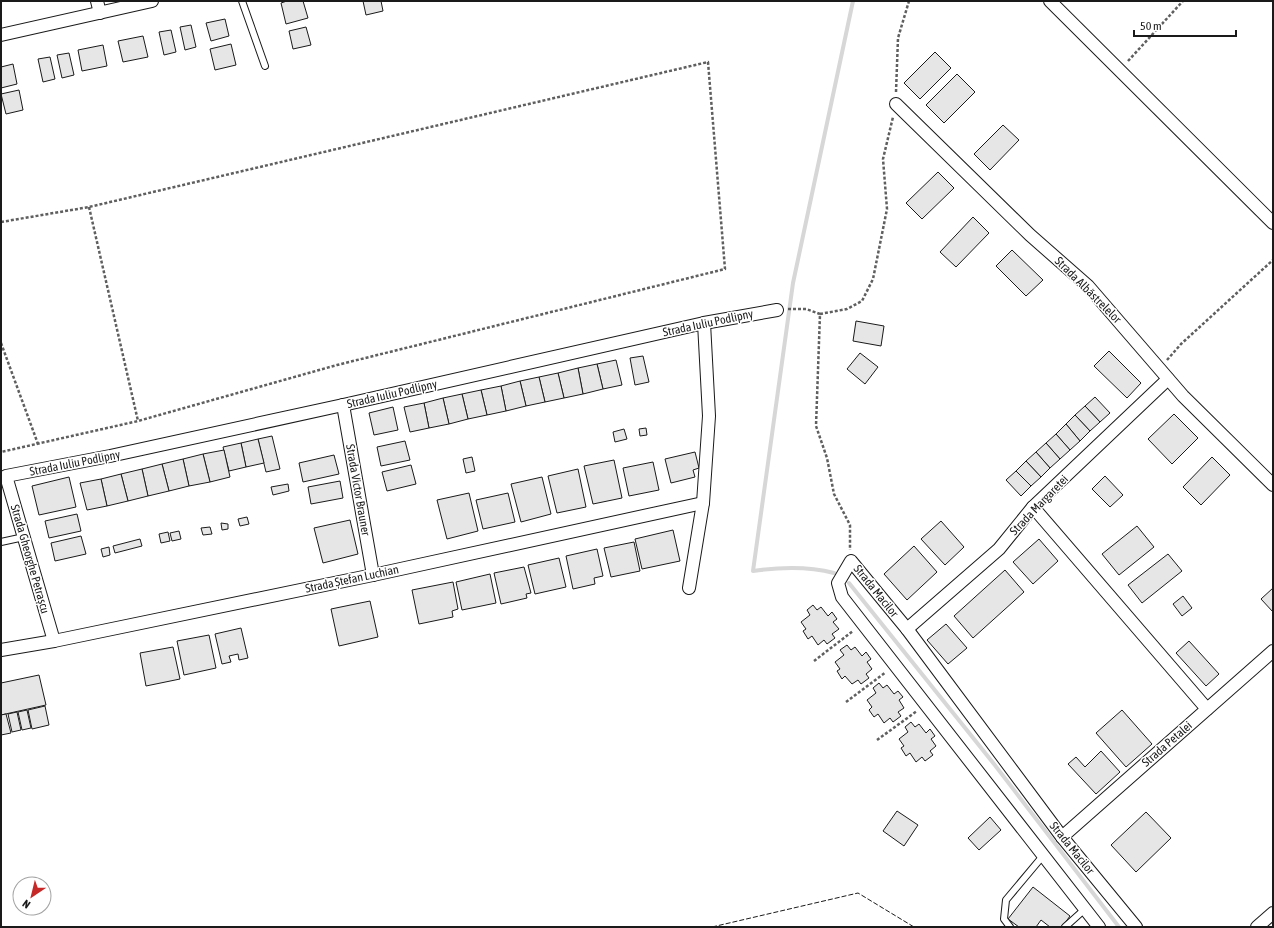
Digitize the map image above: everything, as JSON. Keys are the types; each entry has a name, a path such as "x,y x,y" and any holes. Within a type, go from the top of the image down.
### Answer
{"street":[{"path":"1,35 99,7 152,1"},
{"path":"1050,1 1273,223"},
{"name":"Strada Albăstrelelor","path":"896,104 1030,235 1088,286 1168,379 1273,485"},
{"name":"Strada Iuliu Podlipny","path":"4,477 110,456 343,405 704,323 777,310"},
{"path":"689,588 702,503 709,416 704,323"},
{"name":"Strada Margaretei","path":"907,629 999,549 1033,507 1168,379"},
{"name":"Strada Victor Brauner","path":"343,405 373,575"},
{"name":"Strada Gheorghe Petrașcu","path":"4,477 24,537 54,641"},
{"name":"Strada Ștefan Luchian","path":"1,650 54,641 373,575 702,503"},
{"path":"1033,507 1206,709"},
{"name":"Strada Macilor","path":"1098,927 1042,857 839,592 838,583 851,561 907,629 1062,837 1136,927"},
{"name":"Strada Petalei","path":"1062,837 1273,651"},
{"path":"1257,927 1273,913"}],"lane":[{"path":"242,1 265,66"},
{"path":"1,542 24,537"},
{"path":"1010,927 1004,919 1006,900 1042,857"},
{"path":"1065,927 1085,909"}],"path":[{"path":"777,310 806,309 820,314 847,309 862,301 873,279 887,209 884,159 896,104 898,38 909,1"},
{"path":"1119,70 1183,1"},
{"path":"1,222 89,207 708,62 725,269 337,365 138,421 1,452"},
{"path":"89,207 138,421"},
{"path":"1160,370 1181,344 1273,260"},
{"path":"820,314 816,426 827,458 834,494 850,526 851,561"},
{"path":"1,343 38,444"},
{"path":"814,661 863,624"},
{"path":"846,702 895,666"},
{"path":"877,740 925,705"}],"building":[{"path":"287,1 303,1 308,18 286,24 281,3"},
{"path":"363,1 381,1 383,11 366,15"},
{"path":"225,19 229,36 211,41 206,23"},
{"path":"191,25 196,47 185,50 180,27"},
{"path":"306,27 311,45 293,49 289,31"},
{"path":"171,30 176,52 164,55 159,32"},
{"path":"143,36 148,57 123,62 118,41"},
{"path":"231,44 236,65 215,70 210,49"},
{"path":"103,45 107,66 82,71 78,50"},
{"path":"935,52 951,68 920,99 904,83"},
{"path":"69,53 74,75 62,78 57,55"},
{"path":"50,57 55,79 43,82 38,59"},
{"path":"13,64 17,84 1,88 1,67"},
{"path":"957,74 975,92 944,123 926,105"},
{"path":"19,90 23,110 6,114 1,94"},
{"path":"1003,125 1019,140 990,170 974,154"},
{"path":"938,172 954,188 922,219 906,203"},
{"path":"973,217 989,233 956,267 940,252"},
{"path":"1012,250 1043,280 1026,296 996,266"},
{"path":"856,321 884,326 881,346 853,341"},
{"path":"1109,351 1141,383 1127,398 1094,366"},
{"path":"860,353 878,367 865,384 847,369"},
{"path":"643,356 649,382 635,385 630,358"},
{"path":"616,360 622,385 603,389 597,364"},
{"path":"597,364 603,389 583,394 578,368"},
{"path":"578,368 583,394 564,398 558,373"},
{"path":"558,373 564,398 545,402 539,377"},
{"path":"539,377 545,402 526,406 520,381"},
{"path":"520,381 526,406 506,411 501,386"},
{"path":"501,386 506,411 487,415 481,390"},
{"path":"481,390 487,415 468,419 462,394"},
{"path":"462,394 468,419 449,424 443,398"},
{"path":"1095,397 1110,413 1100,422 1085,406"},
{"path":"443,398 449,424 429,428 424,403"},
{"path":"424,403 429,428 410,432 404,407"},
{"path":"1085,406 1100,422 1090,431 1075,415"},
{"path":"393,407 398,430 374,435 369,413"},
{"path":"1174,414 1198,438 1172,464 1148,439"},
{"path":"1075,415 1090,431 1080,441 1066,424"},
{"path":"1066,424 1080,441 1070,450 1056,434"},
{"path":"646,428 647,435 640,436 639,429"},
{"path":"624,429 627,439 615,442 613,432"},
{"path":"1056,434 1070,450 1060,459 1046,443"},
{"path":"272,436 280,469 266,472 258,439"},
{"path":"258,439 264,463 246,467 241,443"},
{"path":"405,441 410,460 381,466 377,447"},
{"path":"241,443 246,467 229,471 223,447"},
{"path":"1046,443 1060,459 1050,468 1036,452"},
{"path":"224,450 230,477 210,482 203,454"},
{"path":"695,452 699,468 693,470 695,477 671,483 665,459"},
{"path":"1036,452 1050,468 1041,477 1026,461"},
{"path":"203,454 210,482 189,486 183,459"},
{"path":"334,455 339,474 303,482 299,463"},
{"path":"472,457 475,471 466,473 463,459"},
{"path":"1212,457 1230,475 1201,505 1183,487"},
{"path":"183,459 189,486 169,491 162,464"},
{"path":"614,460 622,498 593,504 584,466"},
{"path":"1026,461 1041,477 1031,486 1016,471"},
{"path":"653,462 659,490 629,496 623,468"},
{"path":"162,464 169,491 148,496 142,469"},
{"path":"411,465 416,484 387,491 382,472"},
{"path":"142,469 148,496 128,501 121,474"},
{"path":"578,469 586,507 557,513 548,476"},
{"path":"1016,471 1031,486 1021,496 1006,480"},
{"path":"121,474 128,501 107,506 101,479"},
{"path":"1105,476 1123,495 1110,507 1092,489"},
{"path":"69,477 76,507 39,515 32,486"},
{"path":"542,477 551,514 521,522 511,484"},
{"path":"101,479 107,506 87,510 80,483"},
{"path":"340,481 343,498 311,504 308,487"},
{"path":"288,484 289,491 273,495 271,487"},
{"path":"469,493 478,531 447,539 437,500"},
{"path":"508,493 515,522 483,529 476,500"},
{"path":"77,514 81,531 49,538 45,521"},
{"path":"247,517 249,524 240,526 238,519"},
{"path":"350,520 358,554 323,563 314,528"},
{"path":"941,521 964,547 945,565 921,539"},
{"path":"221,523 228,524 228,529 222,530"},
{"path":"1137,526 1154,547 1119,575 1102,554"},
{"path":"210,527 212,534 203,535 201,528"},
{"path":"673,530 680,561 642,569 635,539"},
{"path":"179,531 181,539 172,541 170,533"},
{"path":"168,532 170,541 161,543 159,534"},
{"path":"81,536 86,554 55,561 51,543"},
{"path":"140,539 142,546 115,553 113,546"},
{"path":"1039,539 1058,561 1033,584 1013,562"},
{"path":"634,542 640,571 611,577 604,548"},
{"path":"914,546 937,572 907,600 884,574"},
{"path":"109,547 110,555 103,557 101,549"},
{"path":"597,549 603,576 594,578 595,584 573,589 566,556"},
{"path":"1168,554 1182,571 1142,603 1128,585"},
{"path":"559,558 566,587 535,594 528,565"},
{"path":"524,567 531,593 526,594 527,598 501,604 494,573"},
{"path":"1005,570 1024,592 973,638 954,616"},
{"path":"490,574 496,603 462,610 456,582"},
{"path":"453,582 458,609 452,611 453,617 419,624 412,590"},
{"path":"1273,588 1273,612 1261,599"},
{"path":"1183,596 1192,608 1182,616 1173,604"},
{"path":"370,601 378,637 339,646 331,609"},
{"path":"813,605 817,610 821,607 828,616 832,612 837,619 833,622 839,629 832,634 835,638 827,644 824,640 818,645 812,636 808,639 803,631 806,629 801,622 810,615 807,610"},
{"path":"946,624 967,648 948,664 927,640"},
{"path":"241,628 248,658 239,660 238,654 229,656 231,662 222,664 215,634"},
{"path":"209,635 216,668 184,675 177,641"},
{"path":"1189,641 1219,674 1206,686 1176,653"},
{"path":"847,645 851,650 855,647 862,656 866,652 871,659 867,662 872,669 866,674 869,678 861,684 858,680 852,684 845,676 842,679 837,671 840,669 835,662 844,655 840,650"},
{"path":"173,647 180,679 146,686 140,653"},
{"path":"39,675 46,705 1,715 1,683"},
{"path":"879,683 883,688 887,685 894,694 898,691 903,697 899,700 904,708 898,712 901,716 893,722 890,718 884,723 878,714 874,717 869,710 872,707 867,700 876,693 873,688"},
{"path":"45,706 49,725 32,729 28,710"},
{"path":"27,710 31,728 22,730 18,712"},
{"path":"1122,710 1152,744 1126,767 1096,733"},
{"path":"17,712 21,730 12,732 8,714"},
{"path":"6,714 11,733 1,735 1,715"},
{"path":"911,722 915,727 919,724 926,733 930,729 935,736 931,739 936,746 930,751 933,755 925,761 922,757 916,762 910,753 906,756 901,748 904,746 899,739 908,732 905,727"},
{"path":"1101,751 1120,772 1096,794 1068,764 1076,757 1085,767"},
{"path":"897,811 918,825 904,846 883,831"},
{"path":"1146,812 1171,838 1136,872 1111,845"},
{"path":"990,817 1001,830 979,850 968,838"},
{"path":"1033,887 1070,916 1062,927 1050,927 1041,920 1036,927 1019,927 1008,919"}],"waterway":[{"path":"834,573 814,569 794,568 753,571 793,283 853,1"},
{"path":"849,583 994,764 1119,927"}],"fence":[{"path":"712,927 858,893 914,927"}]}
